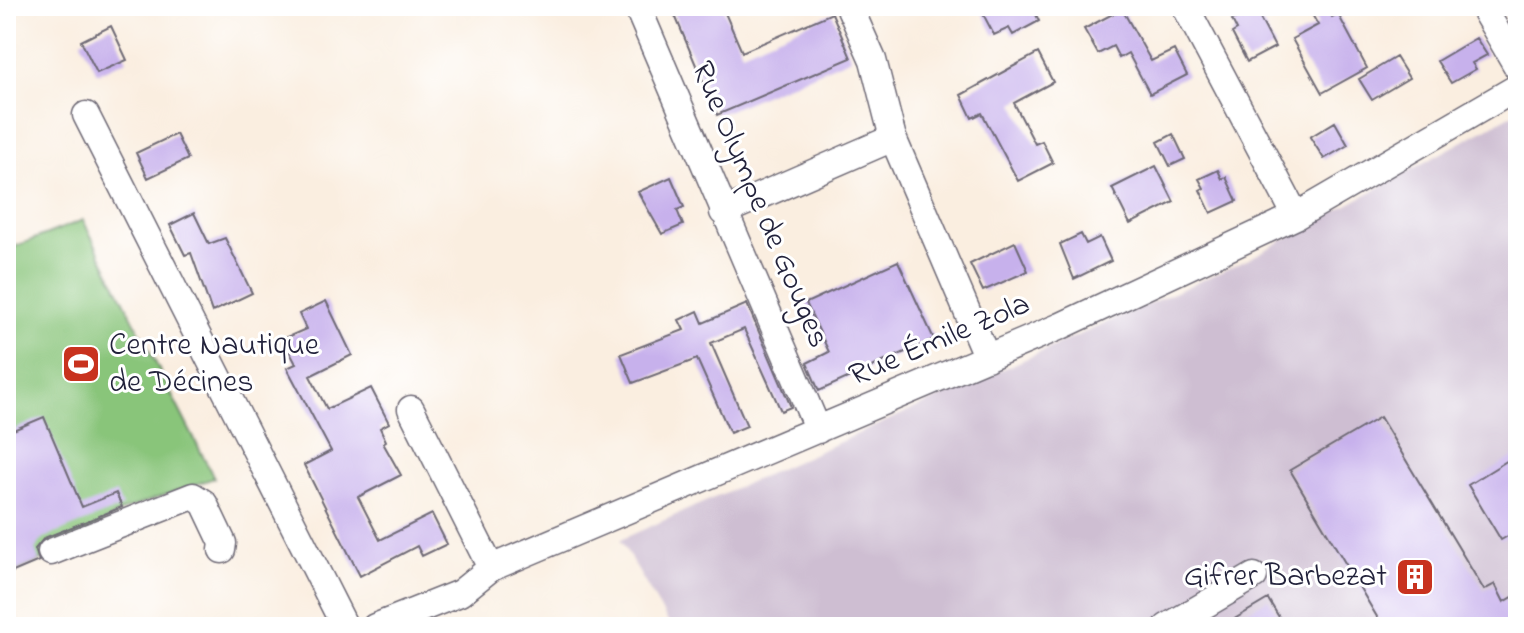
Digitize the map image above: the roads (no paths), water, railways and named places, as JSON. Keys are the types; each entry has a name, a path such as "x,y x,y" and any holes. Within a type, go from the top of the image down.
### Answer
{"street":[{"name":"Rue Olympe de Gouges","path":"637,6 818,430"},
{"path":"849,6 873,60 893,138 987,358"},
{"path":"1185,6 1296,216"},
{"path":"1482,6 1518,68"},
{"name":"Rue Émile Zola","path":"375,627 408,621 460,593 491,568 987,358 1296,216 1518,87"},
{"path":"86,115 345,627"},
{"path":"723,212 893,138"},
{"path":"411,409 491,568"},
{"path":"51,552 193,496 204,503 223,543 222,550"},
{"path":"1167,627 1254,576"}],"place":[{"name":"Centre Nautique de Décines","path":"81,364"},
{"name":"Gifrer Barbezat","path":"1415,577"}]}
